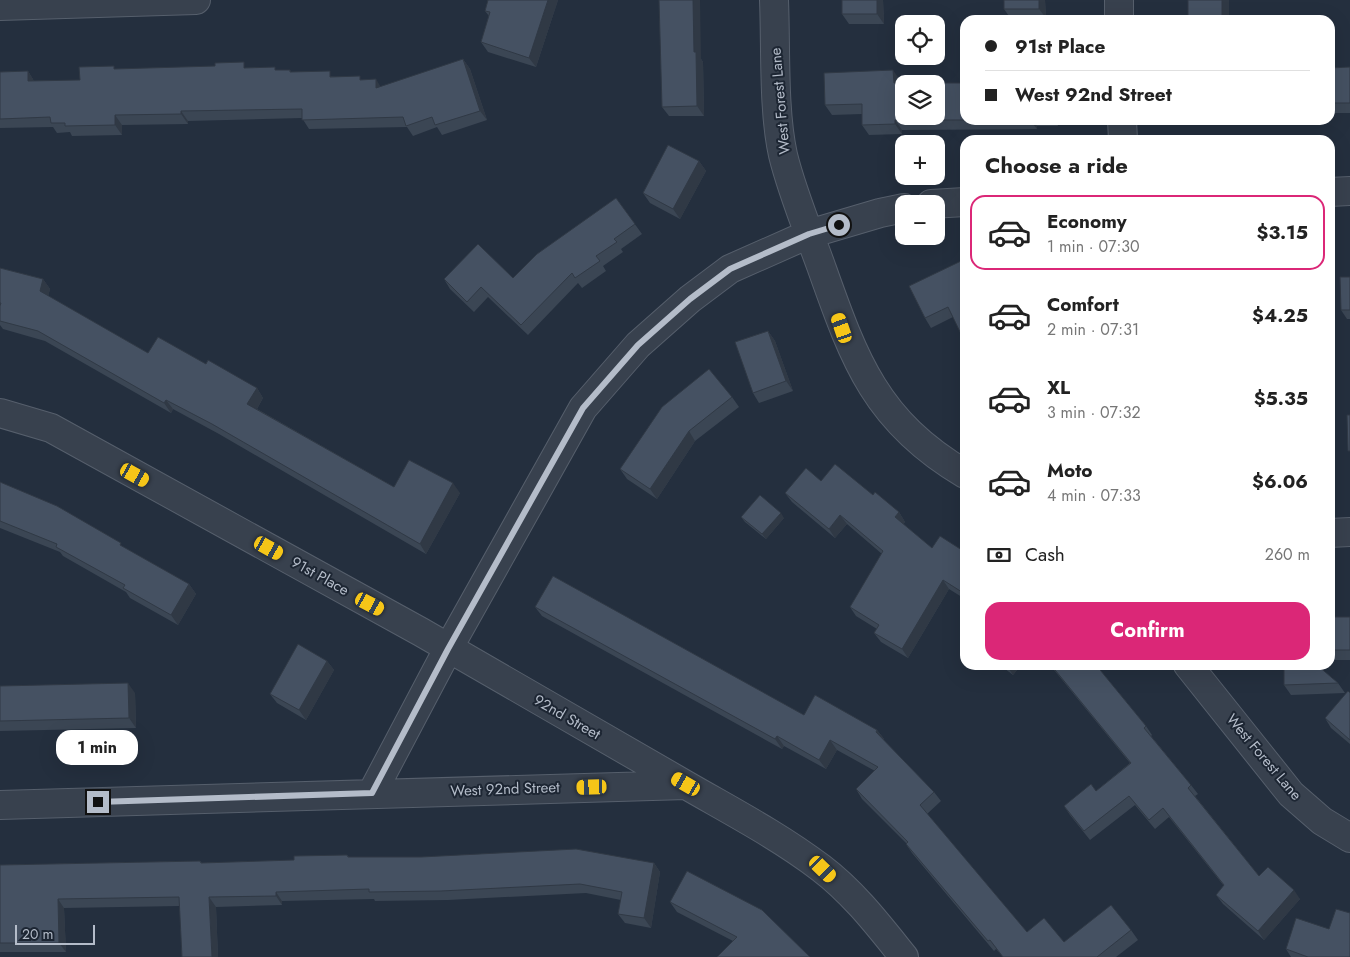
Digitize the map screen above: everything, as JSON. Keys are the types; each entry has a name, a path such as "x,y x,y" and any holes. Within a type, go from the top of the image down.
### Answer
{"street":[{"path":"0,6 196,0"},
{"name":"West Forest Lane","path":"774,0 778,112 783,154 842,328 879,398 922,445 960,471"},
{"path":"1119,0 1120,15"},
{"path":"1335,192 1350,191"},
{"path":"945,203 960,202"},
{"path":"372,793 448,649 583,408 638,345 690,299 730,269 809,234 895,210"},
{"name":"91st Place","path":"0,413 51,428 421,632 448,649"},
{"path":"1335,533 1350,532"},
{"name":"92nd Street","path":"448,649 686,784"},
{"name":"West Forest Lane","path":"1192,670 1291,794 1322,821 1350,838"},
{"path":"686,784 781,840 823,869 869,913 904,957"},
{"name":"West 92nd Street","path":"0,804 686,784"}],"building":[{"path":"488,0 548,0 529,58 481,42 490,12 485,11"},
{"path":"659,0 693,0 697,106 662,107"},
{"path":"842,0 877,0 877,14 842,14"},
{"path":"1004,0 1039,0 1039,9 1004,9"},
{"path":"1188,0 1222,0 1222,15 1188,15"},
{"path":"463,59 480,111 435,125 432,117 406,126 403,117 302,120 302,109 181,111 181,114 115,115 115,125 65,126 65,123 51,123 50,117 0,119 0,72 28,71 28,81 80,80 79,67 114,66 114,69 215,66 215,63 244,62 244,68 275,67 275,70 290,70 290,72 330,71 330,77 360,76 360,80 376,79 376,88"},
{"path":"1350,67 1350,103 1335,103 1335,68"},
{"path":"893,70 895,83 895,124 862,125 862,104 825,105 824,73"},
{"path":"945,83 960,83 960,120 945,120"},
{"path":"668,145 699,161 673,209 643,193"},
{"path":"616,198 635,224 614,239 617,242 596,256 600,261 575,278 572,273 521,325 481,287 467,302 444,279 478,244 513,278 537,254"},
{"path":"960,261 960,332 948,307 925,318 909,286"},
{"path":"0,268 43,279 40,291 148,353 158,337 206,364 208,360 257,388 247,404 394,487 409,460 453,483 420,544 212,424 166,400 164,403 38,331 0,321"},
{"path":"1340,277 1350,277 1350,310 1341,310"},
{"path":"768,331 786,381 753,393 735,342"},
{"path":"709,369 732,397 689,431 650,489 620,469 662,407"},
{"path":"1347,415 1350,415 1350,451 1348,451"},
{"path":"835,464 873,495 875,492 899,512 895,517 932,548 940,536 960,549 960,591 943,580 902,649 874,633 879,625 850,607 883,551 840,515 829,529 785,493 806,468 821,481"},
{"path":"0,482 57,506 121,543 120,545 189,584 171,615 123,588 125,585 56,547 57,544 0,521"},
{"path":"760,495 781,513 762,534 741,517"},
{"path":"553,576 804,715 815,695 877,730 876,732 934,792 920,805 1027,932 1044,918 1064,942 1111,905 1131,930 1097,957 1003,957 906,844 908,842 856,789 878,767 830,740 819,760 777,736 775,739 535,607"},
{"path":"1335,617 1350,617 1350,650 1335,650"},
{"path":"298,644 327,661 299,710 270,694"},
{"path":"1055,670 1100,670 1146,726 1144,728 1191,785 1188,788 1259,876 1268,867 1294,890 1258,931 1216,895 1224,885 1163,808 1149,820 1129,796 1084,831 1064,806 1091,784 1096,791 1131,763"},
{"path":"1284,670 1323,670 1338,683 1284,685"},
{"path":"128,683 129,718 0,721 0,686"},
{"path":"1348,691 1350,693 1350,740 1325,718"},
{"path":"576,849 654,863 644,918 618,914 622,892 580,884 441,891 369,892 369,889 276,892 276,896 209,897 212,957 182,957 179,897 58,899 59,943 0,943 0,865 200,861 201,863 294,860 294,856 421,857"},
{"path":"687,871 762,910 810,957 717,957 737,937 670,902"},
{"path":"1336,909 1350,913 1350,957 1308,957 1286,949 1296,918 1329,929"}],"route":[{"path":"98,802 372,793 448,649 583,408 638,345 690,299 730,269 809,234 839,225"}]}
